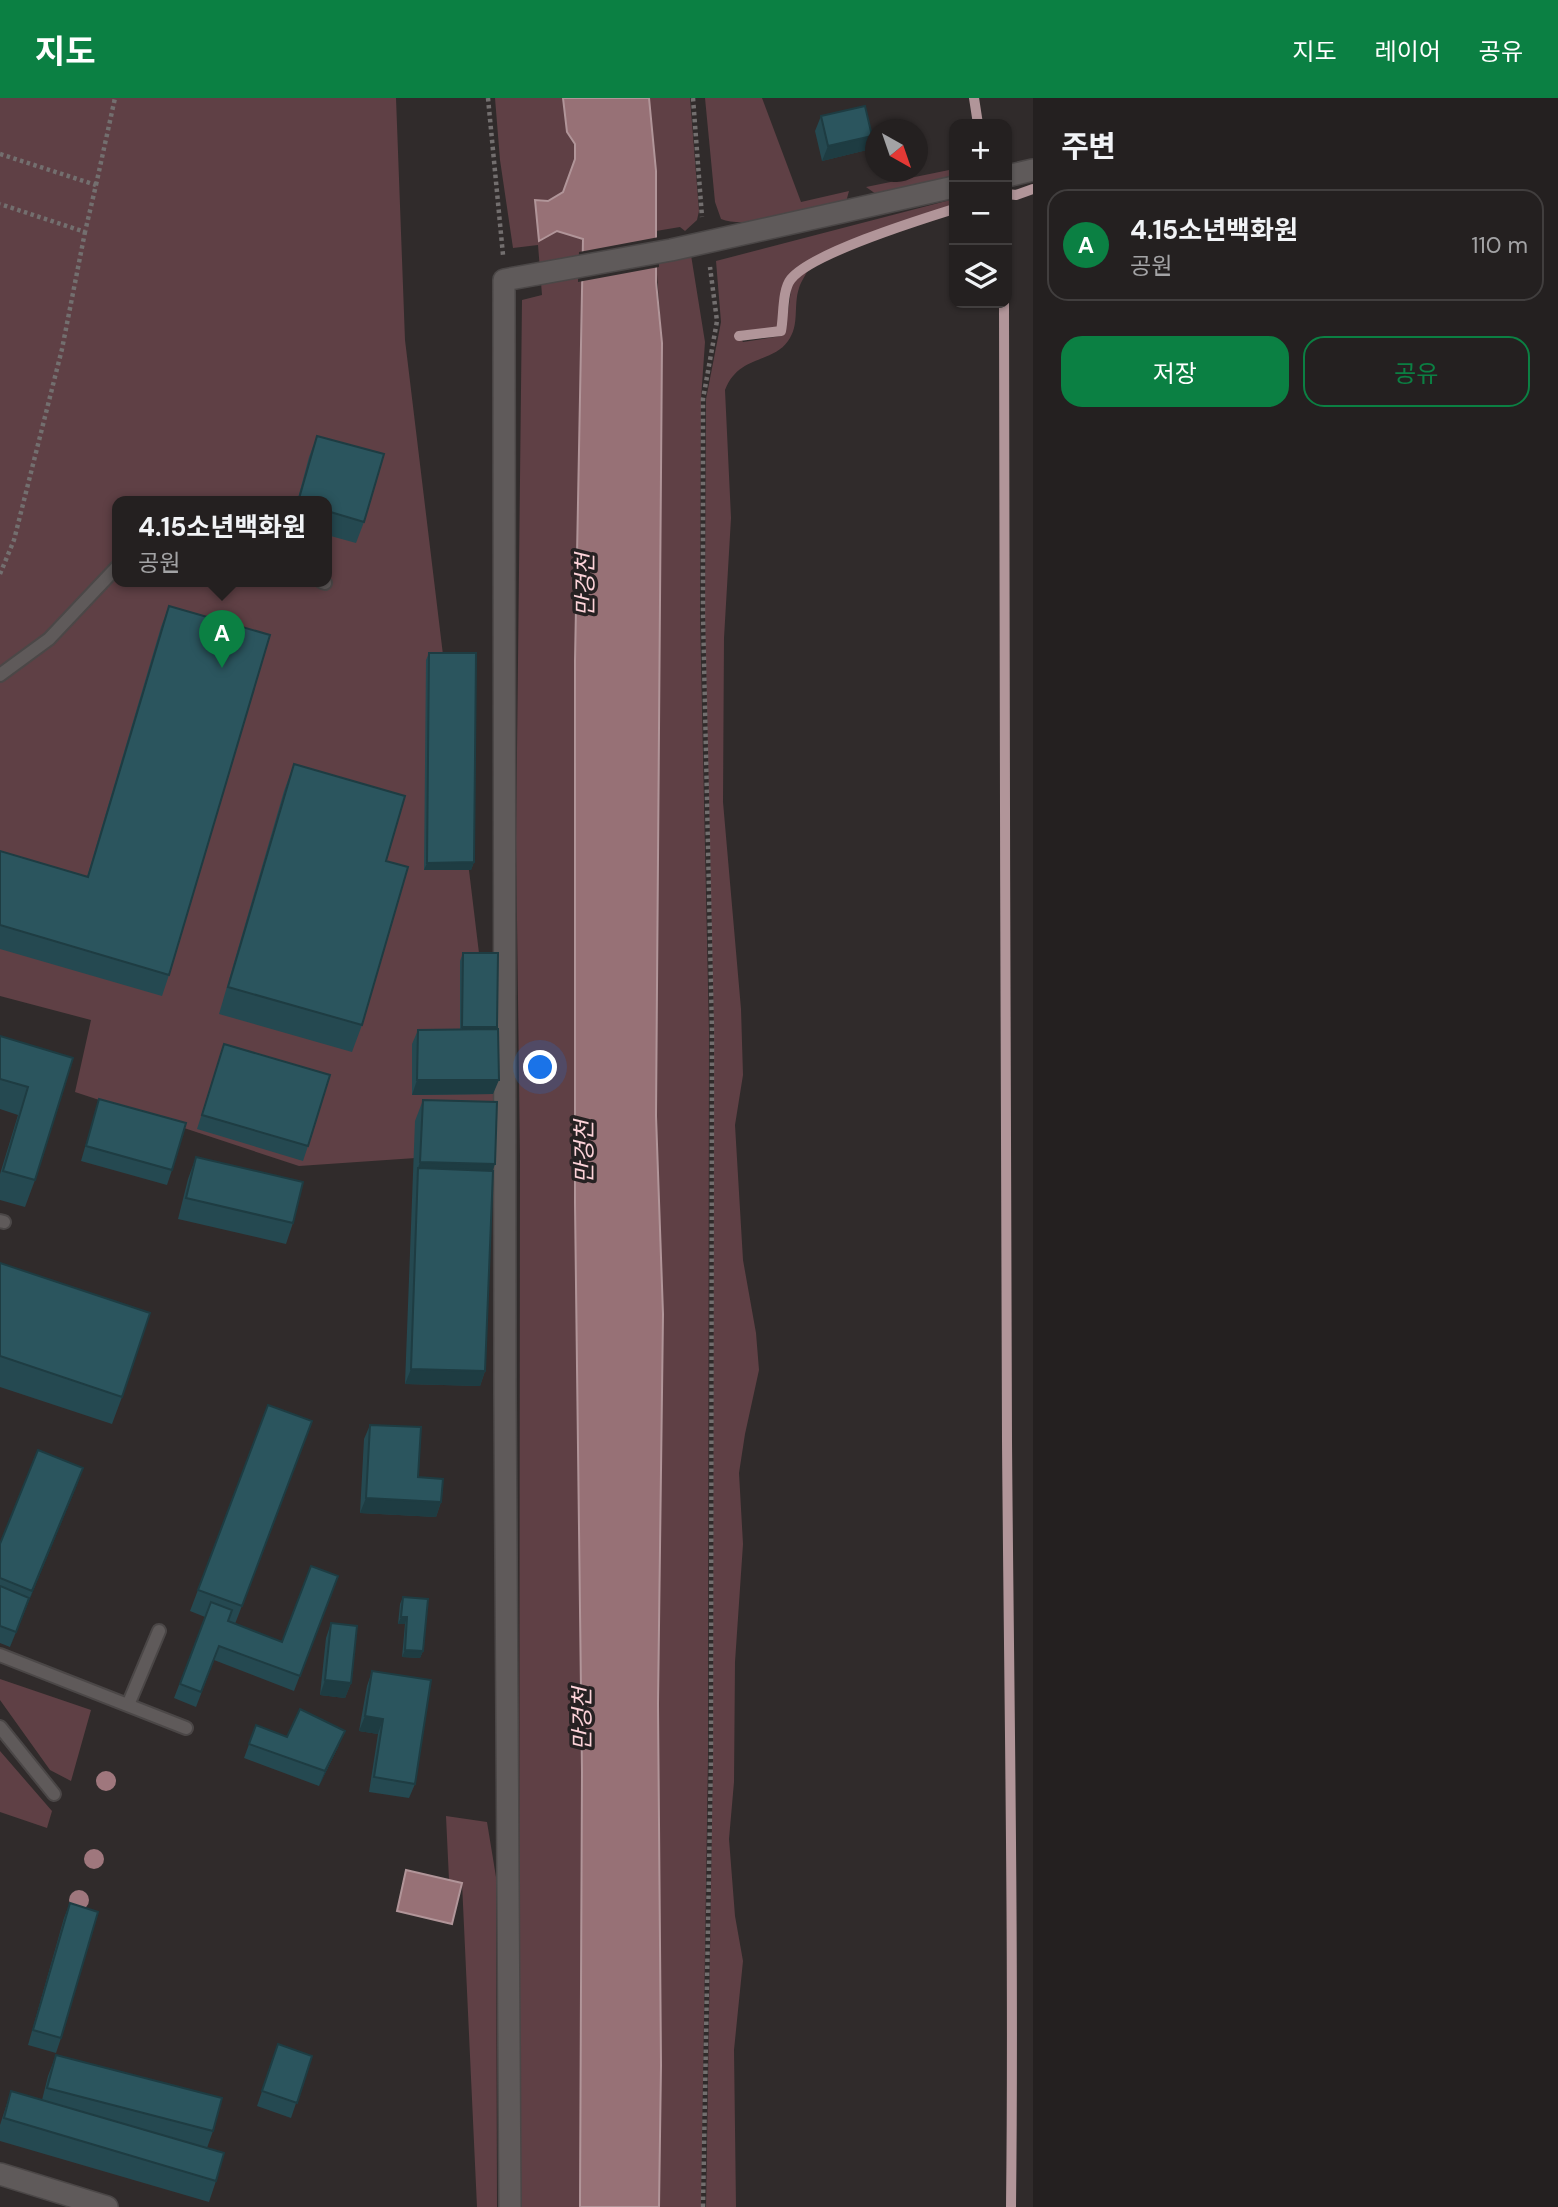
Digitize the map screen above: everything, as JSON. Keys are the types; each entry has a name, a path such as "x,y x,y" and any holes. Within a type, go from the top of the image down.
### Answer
{"street":[{"path":"1012,175 1033,170"},
{"path":"510,2207 505,1394 505,280 671,250 949,188"},
{"path":"0,2174 107,2207"}],"lane":[{"path":"0,675 49,639 112,572"},
{"path":"128,1704 159,1632"},
{"path":"0,1655 186,1728"},
{"path":"0,1727 54,1794"}],"path":[{"path":"0,574 14,540 55,374 115,98"},
{"path":"488,98 505,280"},
{"path":"693,98 701,210 717,321 703,399 703,614 712,1032 711,1759 703,2207"},
{"path":"0,154 96,185"},
{"path":"0,204 85,232"}],"shaded area":[{"path":"0,98 396,98 405,340 503,1152 299,1166 75,1092 91,1020 0,996"},
{"path":"495,98 563,98 567,132 575,144 575,159 563,192 548,201 535,200 539,241 557,231 583,239 575,661 575,1203 582,1772 580,2207 519,2207 520,1157 516,841 522,300 542,295 538,245 513,248 500,160"},
{"path":"649,98 690,98 699,211 697,220 685,231 680,227 656,231 656,171"},
{"path":"705,98 762,98 801,202 849,191 846,202 765,220 733,222 721,219 715,202"},
{"path":"949,170 949,178 876,194 866,187 890,182 928,182 928,174"},
{"path":"949,200 949,210 837,248 796,270 784,287 777,328 741,331 739,336 743,342 781,336 792,283 809,268 799,288 792,335 781,348 738,370 725,390 731,518 724,638 723,802 741,1009 743,1075 735,1125 743,1260 756,1333 759,1370 739,1473 743,1544 735,1662 734,1782 729,1839 735,1916 743,1961 734,2050 736,2207 706,2207 713,1759 714,1032 705,614 706,399 721,322 716,261"},
{"path":"691,255 705,342 701,399 700,614 709,1032 708,1759 701,2207 659,2207 661,2065 658,1704 663,1314 656,1116 662,343 656,261"},
{"path":"0,1679 91,1710 71,1781 50,1770 0,1700"},
{"path":"0,1751 52,1811 47,1828 0,1812"},
{"path":"446,1816 487,1822 496,1877 497,2207 477,2207 462,1883 449,1880"}],"water":[{"name":"만겅천","path":"563,98 649,98 656,171 656,282 662,343 656,1116 663,1314 658,1704 661,2065 659,2207 580,2207 582,1772 575,1203 575,661 583,239 557,231 539,241 535,200 548,201 563,192 575,159 575,144 567,132"},
{"path":"406,1870 462,1883 452,1924 397,1911"}],"pier":[{"path":"659,237 659,267 578,282 579,252"}],"building":[{"path":"865,106 868,119 865,119 865,138 828,146 821,116"},
{"path":"317,436 384,454 364,522 332,512 332,496 300,496"},
{"path":"169,606 270,635 169,975 0,925 0,851 88,877"},
{"path":"429,653 476,653 474,862 427,863"},
{"path":"294,764 405,796 386,861 408,867 362,1025 228,987"},
{"path":"463,953 498,953 497,1027 462,1027"},
{"path":"498,1029 499,1080 417,1080 418,1030"},
{"path":"0,1036 73,1058 35,1180 3,1171 28,1087 0,1079"},
{"path":"224,1044 330,1075 308,1146 202,1115"},
{"path":"99,1099 186,1123 172,1170 86,1146"},
{"path":"423,1100 497,1102 495,1164 420,1162"},
{"path":"196,1157 303,1182 293,1223 186,1198"},
{"path":"418,1168 493,1171 485,1371 411,1369"},
{"path":"0,1263 150,1313 122,1397 0,1356"},
{"path":"268,1405 312,1421 242,1606 198,1590"},
{"path":"370,1425 421,1427 418,1477 443,1479 441,1502 366,1498"},
{"path":"38,1450 83,1468 32,1591 0,1578 0,1544"},
{"path":"311,1566 338,1576 300,1676 219,1646 201,1692 180,1684 211,1602 232,1610 228,1621 282,1642"},
{"path":"0,1586 29,1598 16,1632 0,1626"},
{"path":"403,1597 428,1599 423,1651 405,1650 407,1617 401,1617"},
{"path":"331,1623 357,1626 351,1683 325,1680"},
{"path":"372,1671 431,1680 415,1784 374,1777 383,1719 365,1716"},
{"path":"300,1709 345,1731 325,1771 249,1744 256,1725 287,1737"},
{"path":"70,1903 98,1912 61,2038 33,2030"},
{"path":"278,2044 312,2056 297,2103 262,2091"},
{"path":"56,2055 222,2098 213,2131 47,2088"},
{"path":"11,2091 224,2153 216,2181 4,2118"}],"waterway":[{"path":"974,98 977,119"},
{"path":"1012,195 1033,189"},
{"path":"739,336 781,331 788,284 803,269 867,238 949,211"},
{"path":"1004,308 1011,2207"}],"place":[{"name":"4.15소년백화원","path":"222,668"}]}
